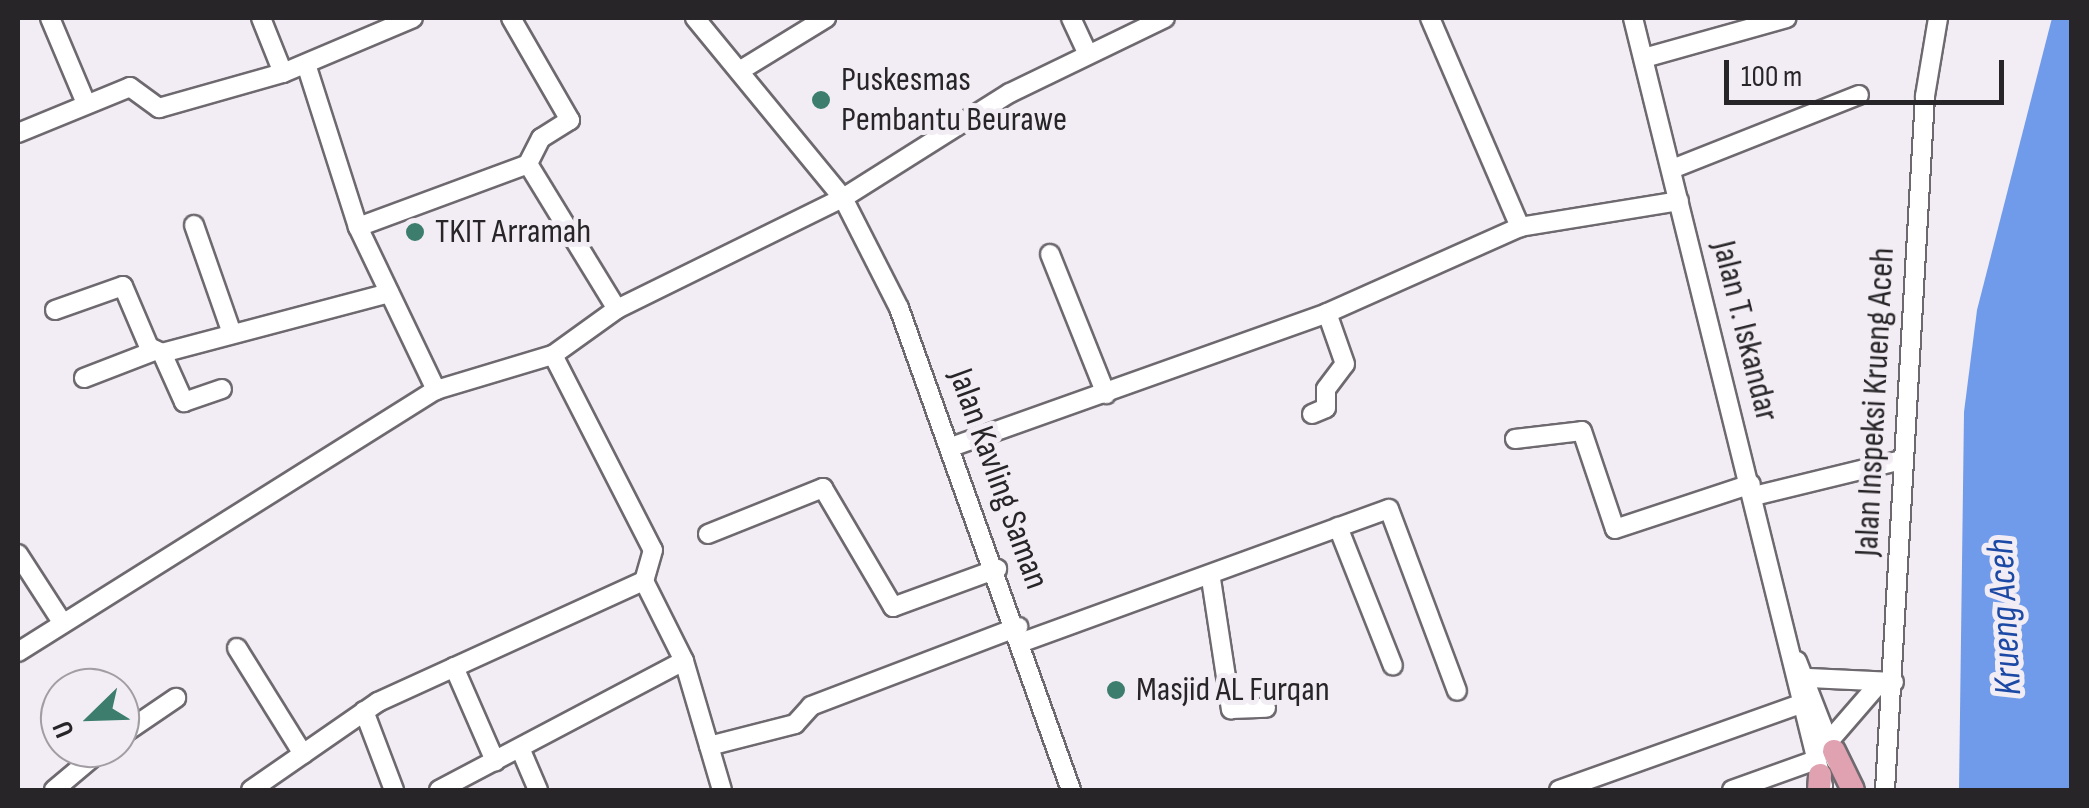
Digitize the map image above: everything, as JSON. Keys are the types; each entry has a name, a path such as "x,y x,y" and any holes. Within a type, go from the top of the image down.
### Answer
{"main road":[{"path":"1824,768 1854,790"}],"street":[{"path":"50,18 85,101"},
{"path":"261,18 284,73"},
{"path":"18,133 85,101 140,87 160,108 284,73 387,23 413,18"},
{"path":"358,227 528,164 541,138 570,120 511,18"},
{"name":"Jalan Kavling Saman","path":"694,18 741,70 843,198 954,446 1072,790"},
{"path":"741,70 826,18"},
{"path":"1071,18 1087,53"},
{"path":"1430,18 1520,227"},
{"name":"Jalan T. Iskandar","path":"1633,18 1803,681"},
{"path":"1644,58 1787,18"},
{"name":"Jalan Inspeksi Krueng Aceh","path":"1885,790 1894,682 1902,460 1938,18"},
{"path":"18,652 436,390 553,355 617,309 843,198 1087,53 1158,19"},
{"path":"306,64 358,227 436,390"},
{"path":"1672,169 1859,95"},
{"path":"528,164 617,309"},
{"path":"954,446 1328,313 1520,227 1679,202"},
{"path":"194,225 230,328"},
{"path":"1050,254 1106,394"},
{"path":"55,310 122,286 184,402 222,389"},
{"path":"84,378 230,328 328,314 389,293"},
{"path":"1312,414 1326,408 1326,389 1345,364 1328,313"},
{"path":"553,355 653,550 644,581 684,661 717,789"},
{"path":"1515,439 1582,431 1615,529 1752,490 1902,460"},
{"path":"708,534 822,488 892,607 996,569"},
{"path":"709,746 795,724 829,698 1020,634 1211,579 1338,527 1395,512 1457,692"},
{"path":"1338,527 1394,666"},
{"path":"18,554 62,622"},
{"path":"1211,579 1231,709 1266,708"},
{"path":"259,789 364,711 644,581"},
{"path":"237,648 304,754"},
{"path":"439,790 684,661"},
{"path":"454,666 495,761"},
{"path":"1803,681 1875,688 1894,682"},
{"path":"1803,681 1802,704 1824,768 1844,790"},
{"path":"1803,681 1824,768"},
{"path":"1732,790 1824,768 1875,688"},
{"path":"140,722 176,698"},
{"path":"1559,790 1802,704"},
{"path":"364,711 394,790"},
{"path":"520,748 538,790"},
{"path":"54,790 80,768"}],"water":[{"name":"Krueng Aceh","path":"2052,18 2072,18 2071,790 1959,790 1964,412 1977,310"}],"place":[{"name":"Puskesmas Pembantu Beurawe","path":"821,100"},
{"name":"TKIT Arramah","path":"415,232"},
{"name":"Masjid AL Furqan","path":"1116,690"}]}
